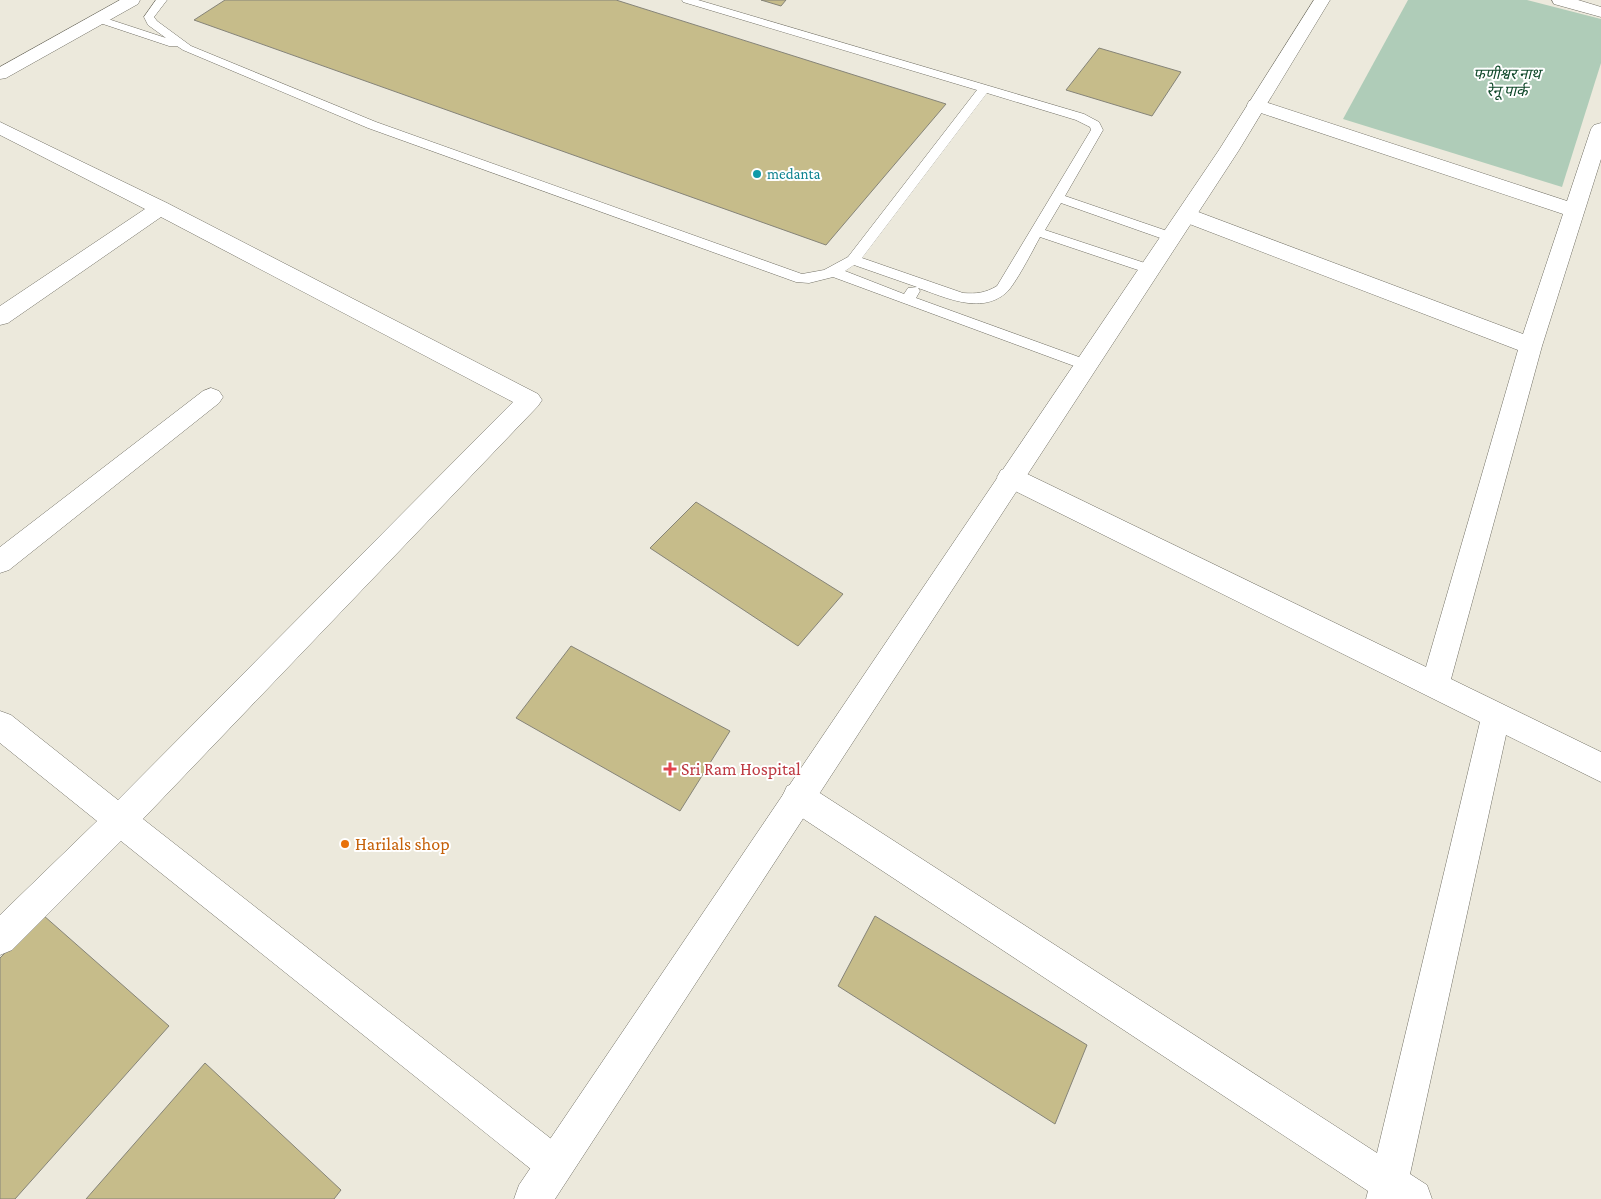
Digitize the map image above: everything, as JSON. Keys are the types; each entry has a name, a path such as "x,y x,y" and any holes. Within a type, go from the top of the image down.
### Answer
{"street":[{"path":"0,74 132,0"},
{"path":"532,1199 1171,237 1322,0"},
{"path":"1560,0 1601,12"},
{"path":"1256,105 1575,211"},
{"path":"0,128 160,208 530,400 120,820 0,938"},
{"path":"1435,684 1531,346 1601,129"},
{"path":"0,316 160,208"},
{"path":"1186,214 1531,346"},
{"path":"0,562 211,397"},
{"path":"1010,478 1435,684 1601,767"},
{"path":"798,797 1396,1194 1496,715"},
{"path":"0,724 555,1165"}],"lane":[{"path":"162,0 149,17 152,23 187,48"},
{"path":"687,0 1080,117 1095,125 1095,136 1038,232 1002,288 991,296 978,299 962,298 853,260"},
{"path":"98,19 187,48 372,125 801,279 823,277 853,260 984,89"},
{"path":"1058,198 1171,237"},
{"path":"1038,232 1149,269"},
{"path":"834,272 1085,365"},
{"path":"906,300 920,283"}],"green space":[{"name":"फणीश्वर नाथ रेनू पार्क","path":"1408,0 1527,0 1601,19 1601,63 1562,187 1343,119"}],"building":[{"name":"medanta","path":"225,0 616,0 946,104 826,245 194,20"},
{"path":"761,0 786,0 781,6"},
{"path":"1099,48 1181,72 1152,116 1066,90"},
{"path":"696,502 843,594 798,646 650,548"},
{"path":"571,646 730,731 680,811 516,718"},
{"path":"43,915 169,1026 15,1199 0,1199 0,958"},
{"path":"875,916 1087,1045 1055,1124 838,986"},
{"path":"205,1063 341,1190 334,1199 86,1199"}],"place":[{"name":"medanta","path":"757,174"},
{"name":"Sri Ram Hospital","path":"670,769"},
{"name":"Harilals shop","path":"345,844"}]}
